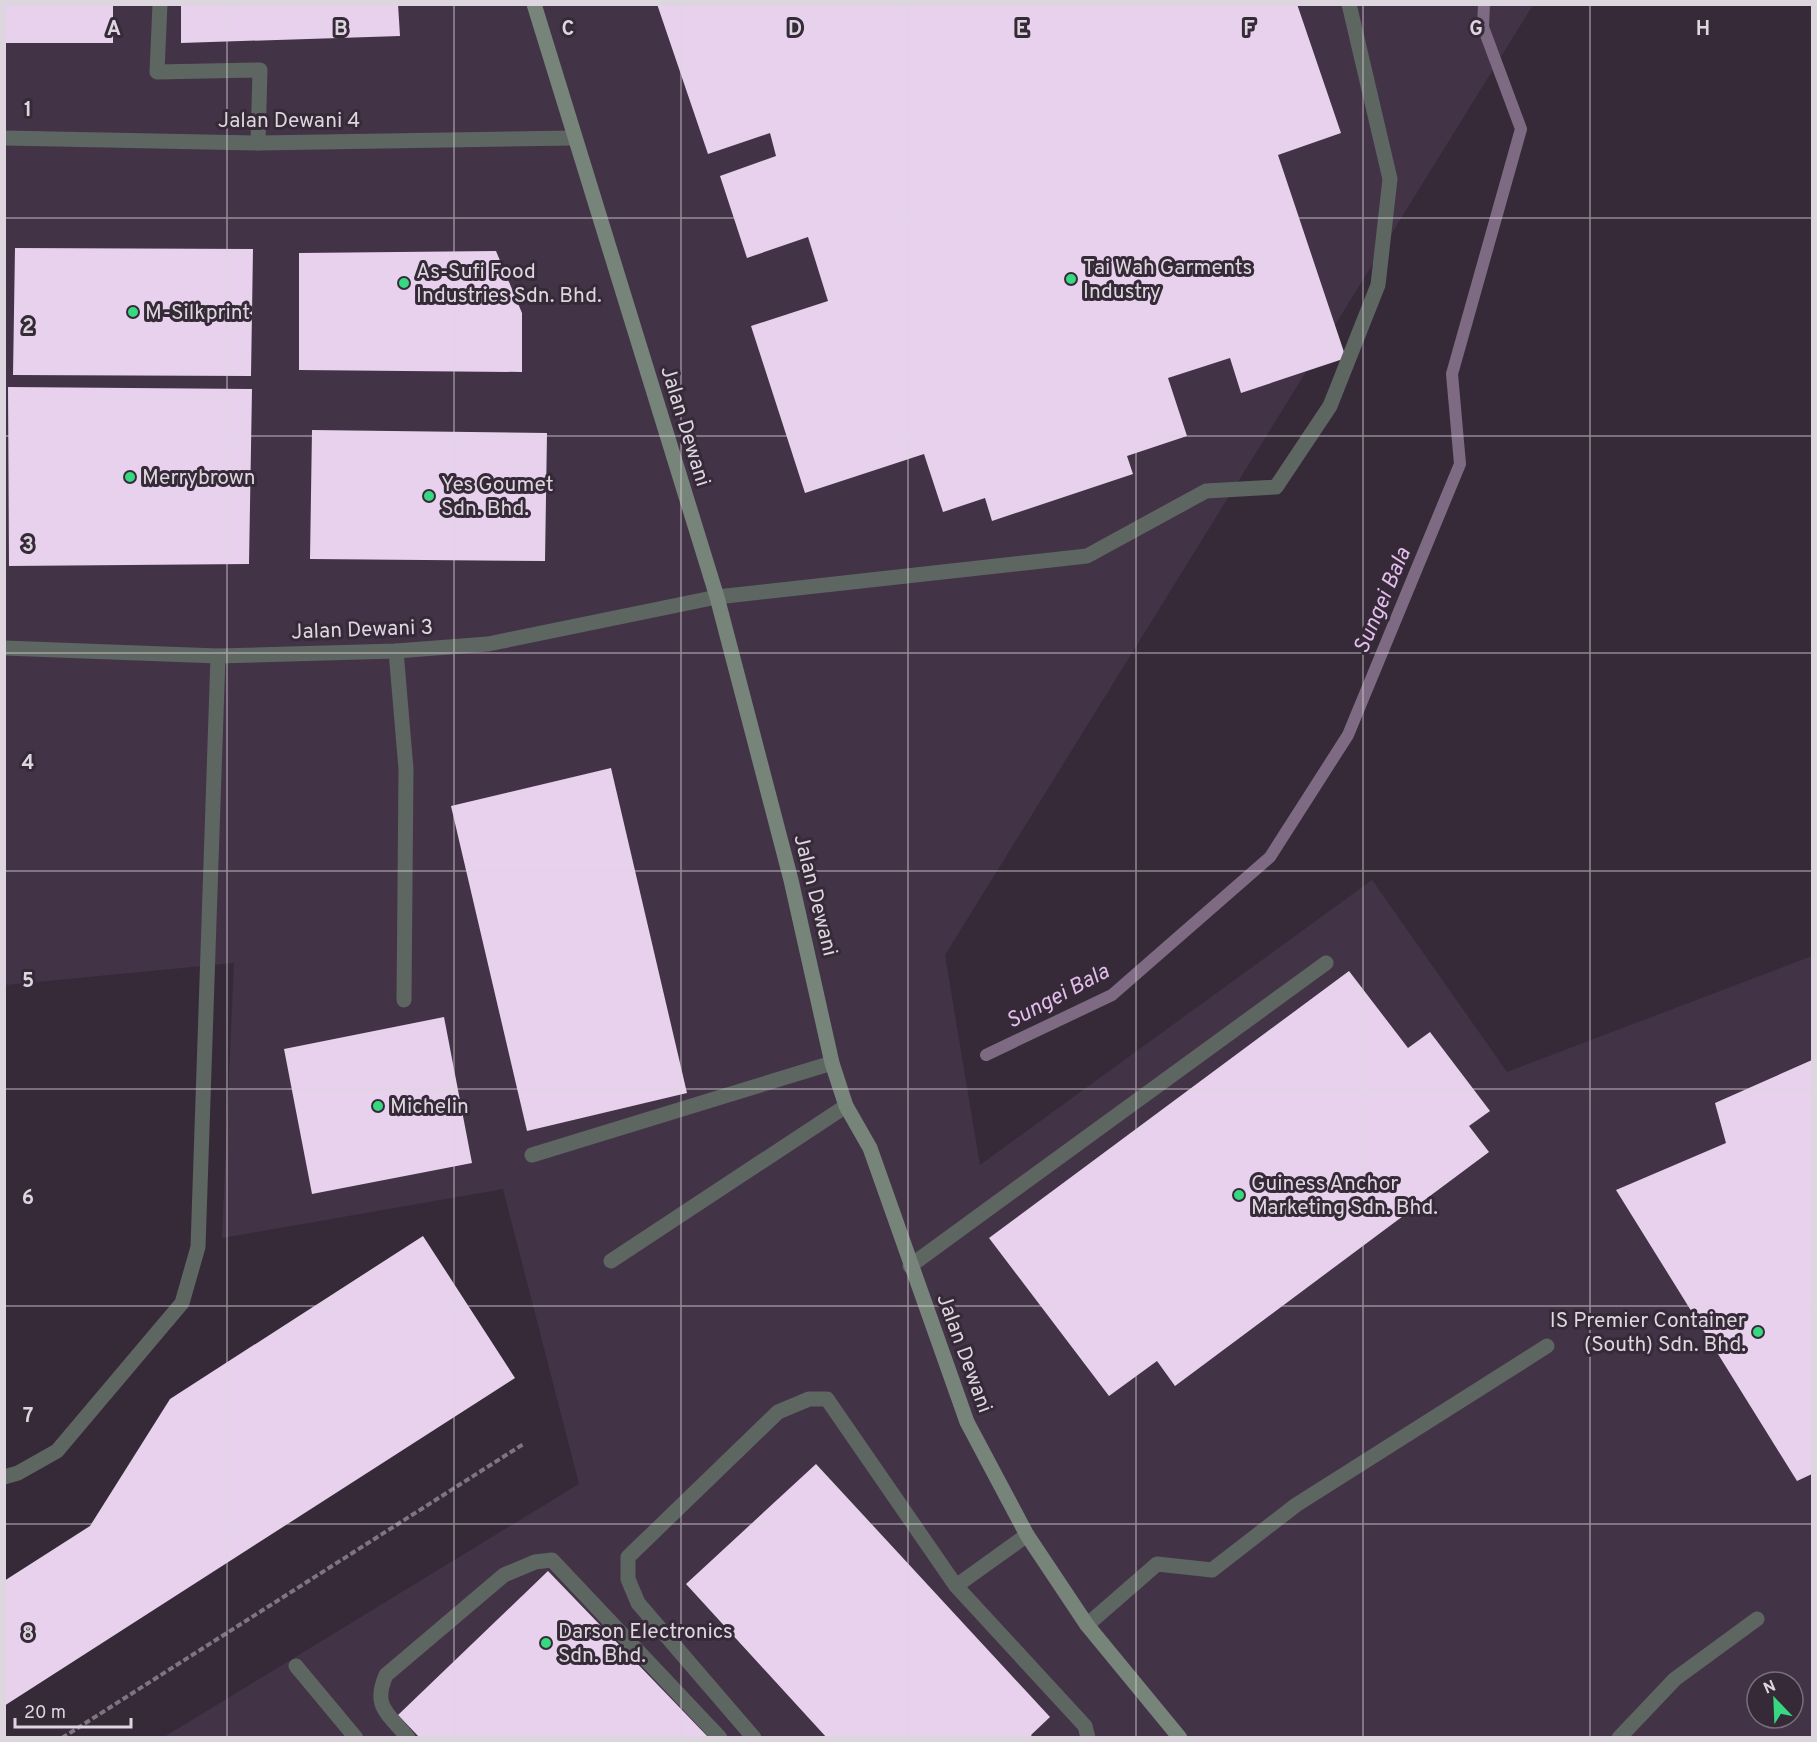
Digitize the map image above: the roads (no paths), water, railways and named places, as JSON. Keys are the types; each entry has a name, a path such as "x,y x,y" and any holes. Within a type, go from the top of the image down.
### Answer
{"street":[{"path":"160,4 157,72 260,70 258,143"},
{"name":"Jalan Dewani","path":"534,4 717,597 791,880 832,1063 846,1106 870,1148 967,1422 1027,1535 1087,1625 1180,1737"},
{"name":"Jalan Dewani 3","path":"4,648 218,656 396,651 488,644 717,597 1087,556 1206,491 1276,487 1330,406 1378,285 1390,179 1349,4"},
{"name":"Jalan Dewani 4","path":"4,138 258,143 574,138"},
{"path":"396,651 406,770 404,1000"},
{"path":"4,1477 18,1473 57,1451 65,1442 182,1302 198,1247 218,656"},
{"path":"910,1266 1326,963"},
{"path":"532,1155 832,1063"},
{"path":"611,1261 846,1106"},
{"path":"1087,1625 1157,1564 1212,1570 1296,1505 1547,1346"},
{"path":"754,1737 638,1603 628,1579 628,1557 778,1412 809,1399 827,1400 956,1586 1085,1726 1088,1737"},
{"path":"956,1586 1027,1535"},
{"path":"408,1737 381,1705 379,1692 386,1675 504,1575 535,1562 552,1560 720,1737"},
{"path":"1619,1737 1675,1679 1757,1619"},
{"path":"296,1666 356,1737"}],"waterway":[{"name":"Sungei Bala","path":"986,1055 1112,995 1270,857 1348,735 1460,464 1452,374 1521,129 1483,27 1484,4"}],"place":[{"name":"Tai Wah Garments Industry","path":"1071,279"},
{"name":"As-Sufi Food Industries Sdn. Bhd.","path":"404,283"},
{"name":"M-Silkprint","path":"133,312"},
{"name":"Merrybrown","path":"130,477"},
{"name":"Yes Goumet Sdn. Bhd.","path":"429,496"},
{"name":"Michelin","path":"378,1106"},
{"name":"Guiness Anchor Marketing Sdn. Bhd.","path":"1239,1195"},
{"name":"IS Premier Container (South) Sdn. Bhd.","path":"1758,1332"},
{"name":"Darson Electronics Sdn. Bhd.","path":"546,1643"}]}
